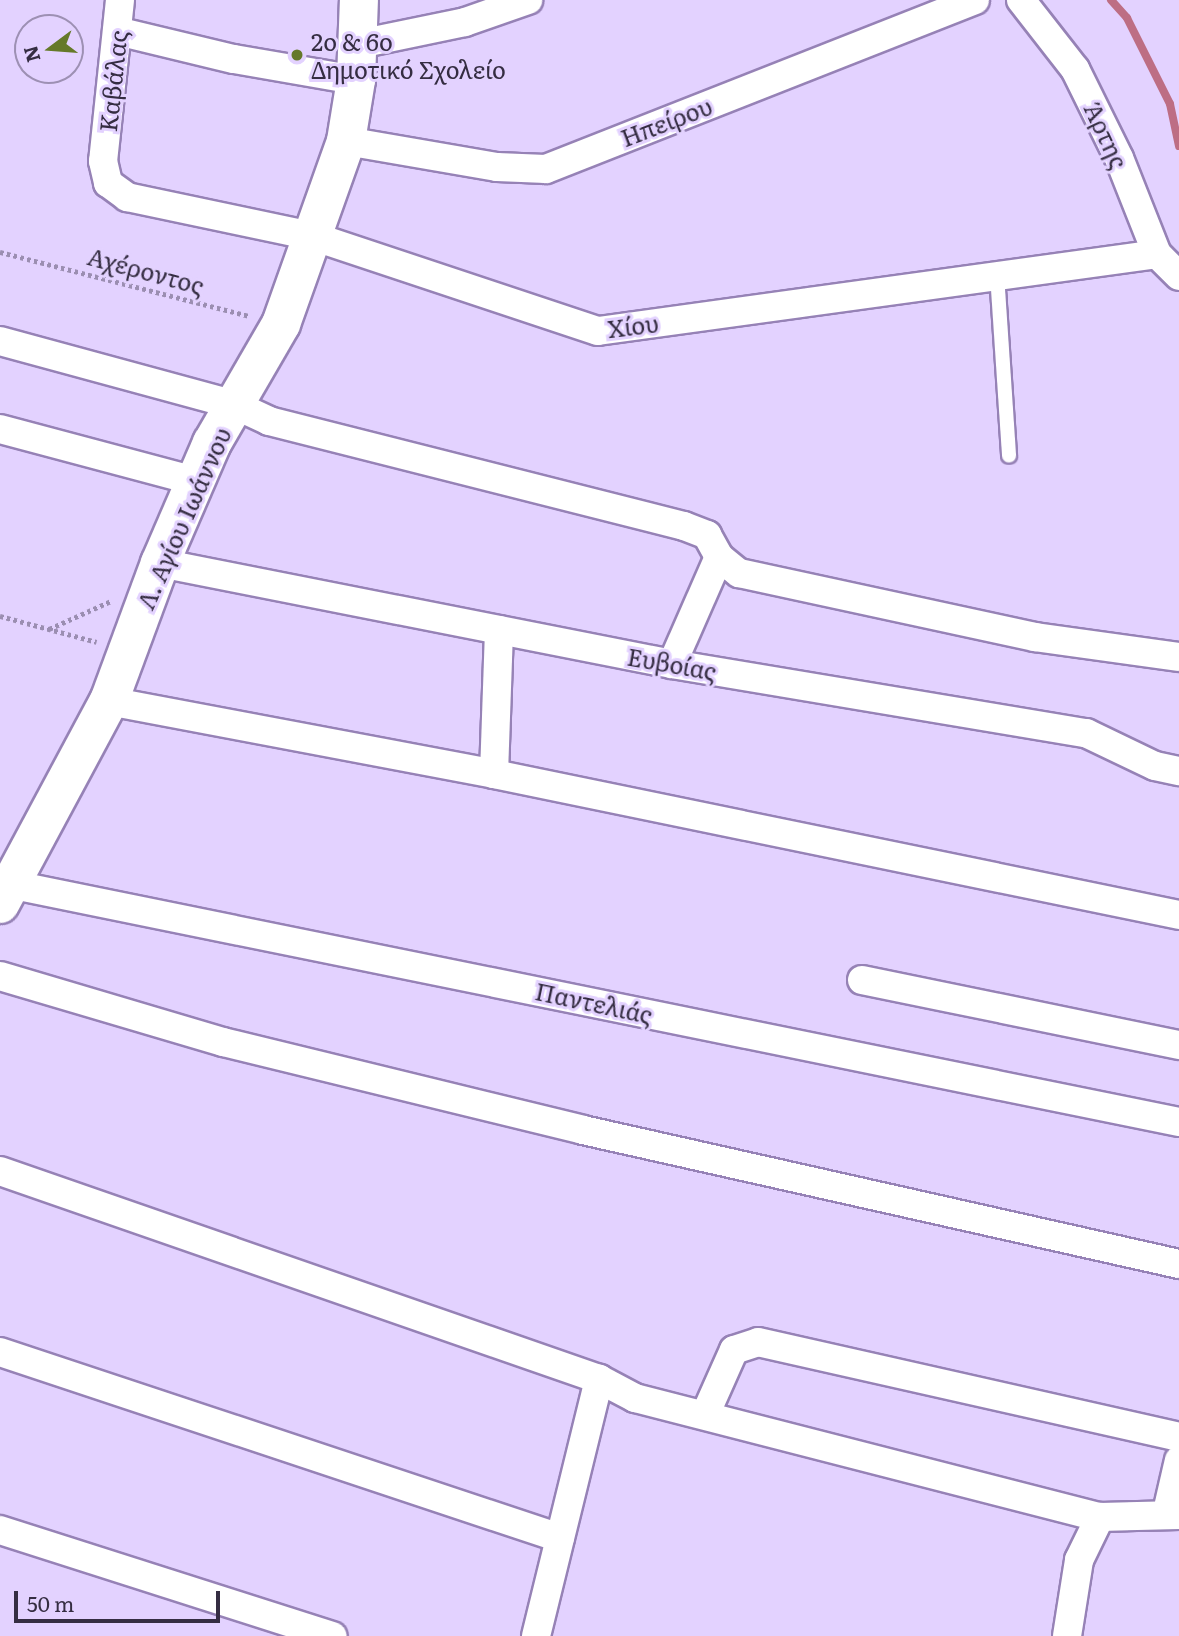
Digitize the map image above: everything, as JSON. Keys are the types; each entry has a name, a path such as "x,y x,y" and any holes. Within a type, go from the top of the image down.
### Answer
{"street":[{"name":"Καβάλας","path":"103,161 120,0"},
{"name":"Λ. Αγίου Ιωάννου","path":"5,894 109,701 157,572 195,481 281,324 346,141 358,62 359,0"},
{"path":"117,31 234,59 358,62 528,0"},
{"name":"Ηπείρου","path":"346,141 497,167 545,169 975,0"},
{"name":"Άρτης","path":"1021,0 1075,69 1119,158 1157,254 1179,276"},
{"name":"Χίου","path":"103,161 108,183 127,197 312,236 598,331 1157,254"},
{"path":"0,341 235,405 269,421 684,526 707,535 719,557 739,573 1035,637 1179,657"},
{"path":"0,429 195,481"},
{"path":"672,664 719,557"},
{"name":"Ευβοίας","path":"157,572 499,630 672,664 1086,733 1155,766 1179,771"},
{"path":"494,774 499,630"},
{"path":"109,701 494,774 1179,915"},
{"name":"Παντελιάς","path":"5,894 1179,1122"},
{"path":"0,976 223,1042 583,1130 1179,1264"},
{"path":"862,980 1179,1045"},
{"path":"0,1171 599,1379 635,1398 1100,1517 1173,1513 1179,1460"},
{"path":"705,1416 734,1350 758,1342 1179,1437"},
{"path":"0,1352 560,1538"},
{"path":"537,1636 599,1379"},
{"path":"1067,1636 1079,1560 1100,1517"},
{"path":"0,1530 332,1636"}],"lane":[{"path":"997,274 1009,456"}],"path":[{"name":"Αχέροντος","path":"0,252 281,324"},
{"path":"48,629 157,572"},
{"path":"0,616 127,650"}],"waterway":[{"path":"1111,0 1127,18 1170,104 1179,146"}],"place":[{"name":"2ο & 6ο Δημοτικό Σχολείο","path":"297,55"}]}
